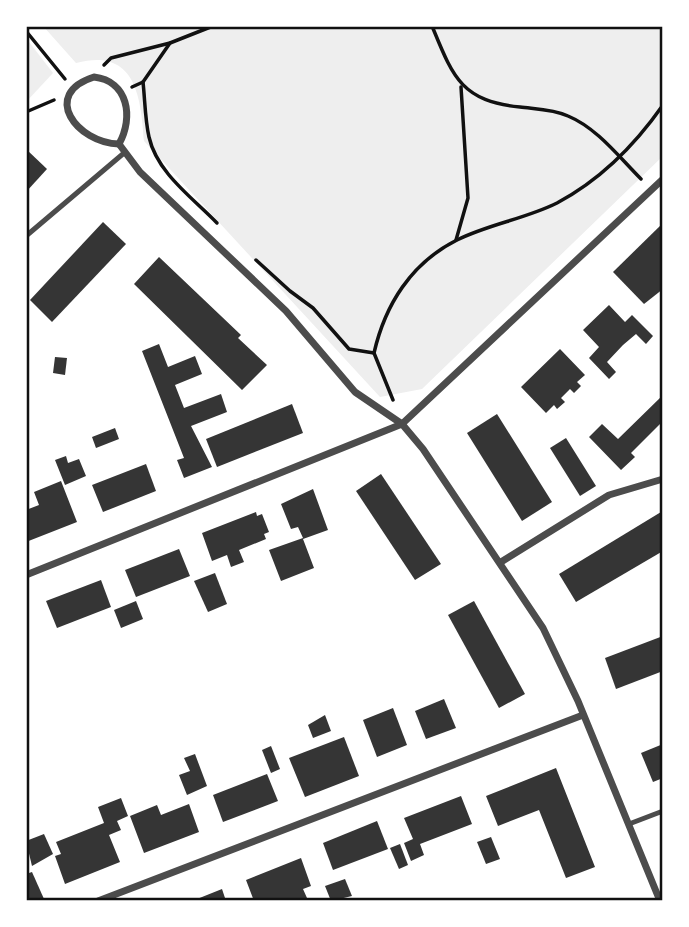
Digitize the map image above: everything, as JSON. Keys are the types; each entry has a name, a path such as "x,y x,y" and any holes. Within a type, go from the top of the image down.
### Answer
{"street":[{"path":"94,77 105,78 121,93 128,116 127,130 119,144 96,140 82,133 71,121 67,108 71,92 94,77"},
{"path":"119,144 140,172 286,311 355,392 402,424 423,449 544,628 660,901"},
{"path":"26,575 402,424 650,188 663,179"},
{"path":"501,562 609,495 663,479"},
{"path":"98,901 583,715"}],"lane":[{"path":"26,236 124,153"},
{"path":"629,824 663,811"}],"path":[{"path":"94,77 111,58 170,43 213,26"},
{"path":"432,26 461,87 468,198 456,240"},
{"path":"26,112 71,92 28,32"},
{"path":"121,93 143,82 170,43"},
{"path":"143,82 149,137 163,169 218,224"},
{"path":"461,87 504,106 564,114 594,133 650,188"},
{"path":"402,424 374,353 378,334 397,291 423,264 456,240 559,202 620,158 663,105"},
{"path":"254,258 289,291 306,300 349,349 374,353"}],"shaded area":[{"path":"43,26 663,26 663,156 422,389 380,397 144,141 137,92 123,69 111,62 96,60 76,63"},
{"path":"26,38 53,73 26,102"}],"building":[{"path":"26,149 47,169 26,192"},
{"path":"103,222 126,244 52,322 30,300"},
{"path":"663,223 663,289 644,304 613,272"},
{"path":"159,257 241,335 238,338 267,365 242,390 134,284"},
{"path":"609,305 625,322 632,315 653,336 646,344 636,334 623,345 607,362 616,372 609,379 589,358 599,347 583,330"},
{"path":"159,344 168,367 195,356 202,374 175,385 184,408 221,394 227,412 191,426 212,467 184,478 177,460 184,458 142,351"},
{"path":"560,349 585,375 577,382 581,386 574,393 570,389 561,398 565,402 557,409 554,405 546,413 521,387"},
{"path":"55,357 67,358 65,375 53,373"},
{"path":"663,395 663,421 631,453 635,457 621,470 589,437 602,424 618,439"},
{"path":"292,404 303,433 217,467 206,439"},
{"path":"497,414 552,502 522,521 467,433"},
{"path":"115,428 119,439 96,448 92,437"},
{"path":"566,438 596,486 580,496 550,448"},
{"path":"66,456 68,463 79,459 86,476 65,485 55,460"},
{"path":"146,464 156,491 103,512 92,485"},
{"path":"381,474 441,564 415,580 356,491"},
{"path":"61,481 77,522 26,542 26,510 39,505 34,492"},
{"path":"313,489 328,530 303,539 314,568 281,581 269,550 303,538 298,527 291,529 281,504"},
{"path":"256,512 257,516 262,514 269,532 264,534 266,539 239,550 244,562 231,567 227,555 212,561 202,533"},
{"path":"661,512 663,551 576,602 559,574"},
{"path":"179,549 190,576 136,597 125,570"},
{"path":"215,573 227,604 208,612 194,581"},
{"path":"101,580 111,607 57,628 46,601"},
{"path":"136,601 143,619 121,628 114,610"},
{"path":"474,601 525,694 499,708 448,615"},
{"path":"663,636 663,671 616,689 605,658"},
{"path":"444,699 456,728 426,739 415,711"},
{"path":"393,708 407,745 377,757 363,720"},
{"path":"325,715 331,731 313,738 308,725"},
{"path":"344,737 359,776 305,797 289,758"},
{"path":"663,744 663,778 653,782 641,753"},
{"path":"271,746 280,769 271,773 262,750"},
{"path":"195,754 207,786 187,795 179,775 190,771 184,758"},
{"path":"556,768 595,867 566,878 539,810 498,826 486,796"},
{"path":"267,774 278,801 223,822 213,795"},
{"path":"461,796 472,824 420,844 424,855 411,861 404,843 413,839 404,818"},
{"path":"121,798 128,816 117,821 121,830 109,835 120,862 65,884 55,856 61,854 56,842 104,823 98,807"},
{"path":"189,804 199,832 144,853 130,816 157,805 161,815"},
{"path":"377,821 388,849 333,870 323,843"},
{"path":"44,834 53,854 32,866 26,841"},
{"path":"491,837 500,859 486,864 477,842"},
{"path":"400,844 408,865 399,869 390,848"},
{"path":"301,858 311,886 303,889 307,898 300,901 254,901 246,880"},
{"path":"32,872 44,899 40,901 26,901 26,874"},
{"path":"345,879 352,896 331,901 325,886"},
{"path":"222,889 226,901 192,901"}]}
